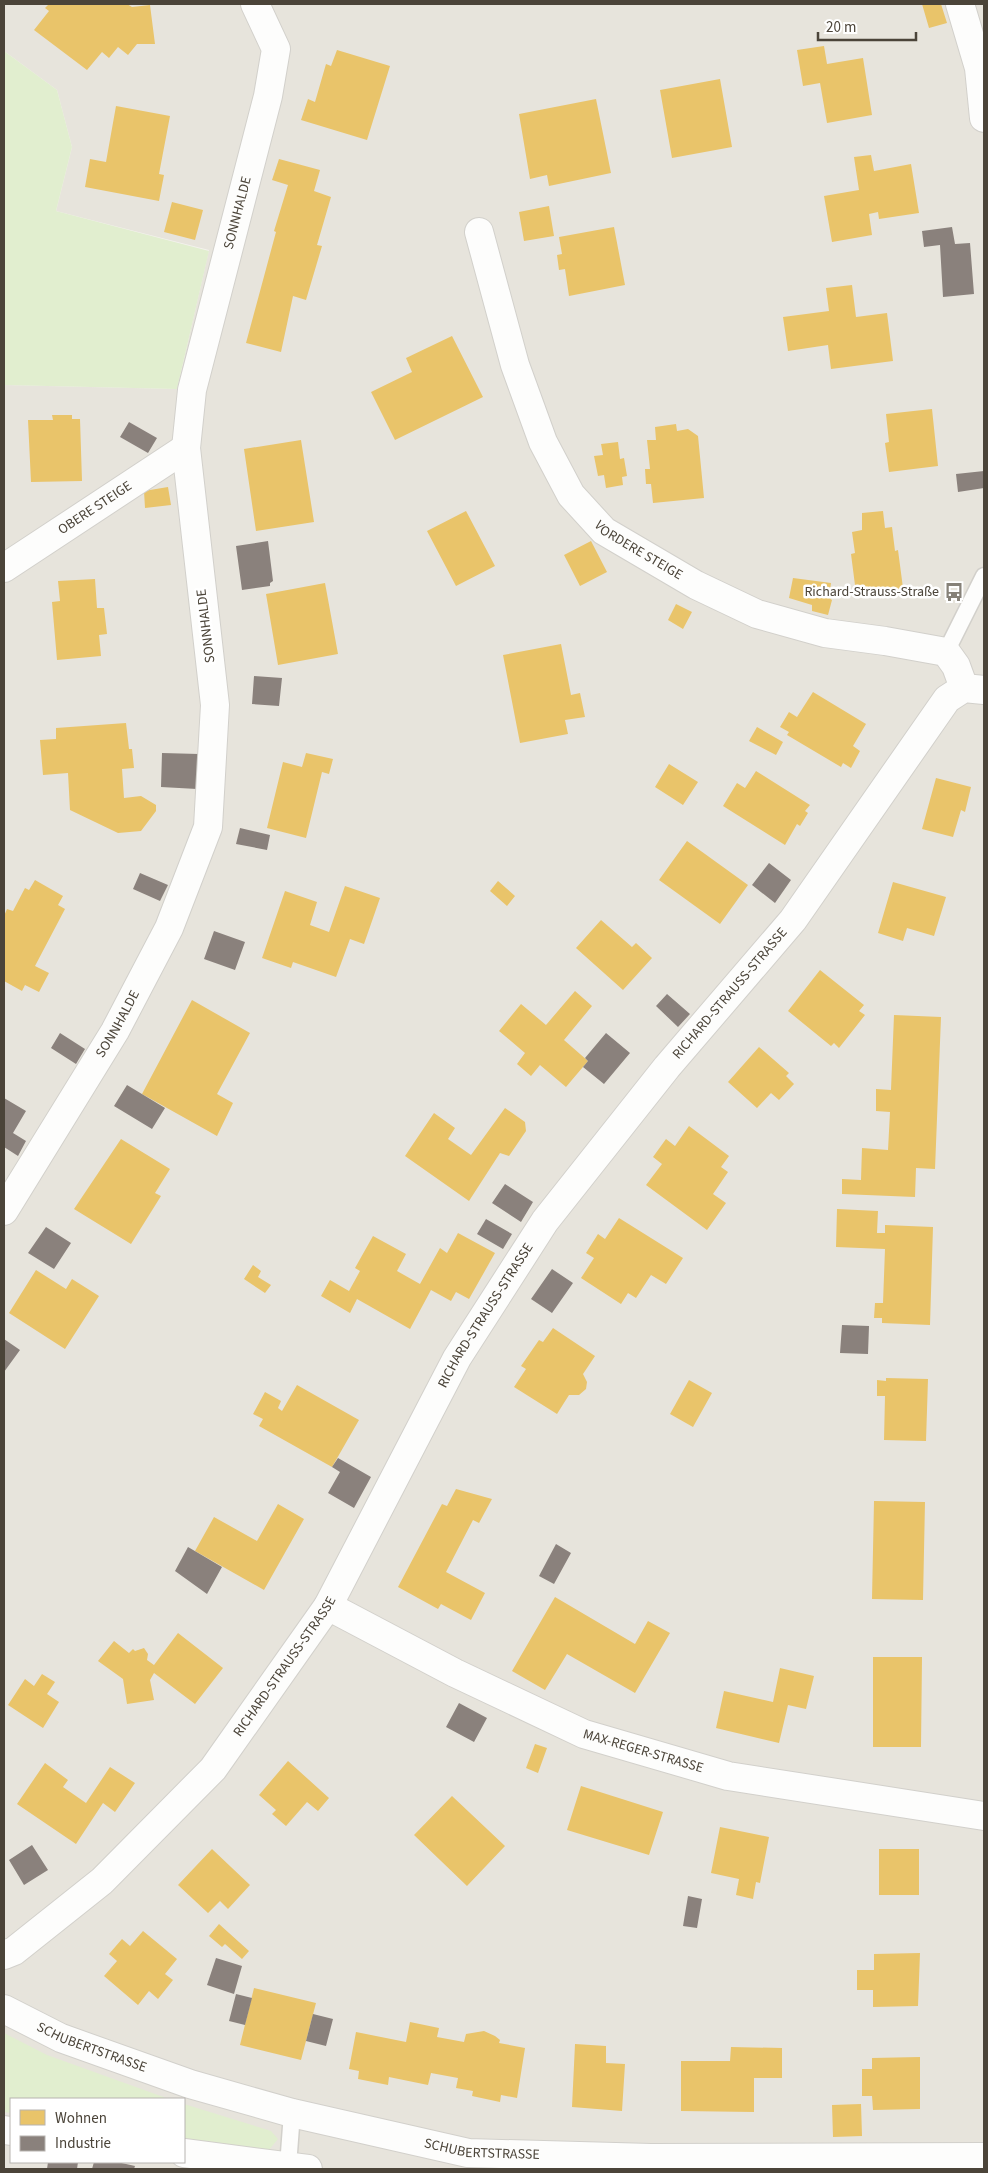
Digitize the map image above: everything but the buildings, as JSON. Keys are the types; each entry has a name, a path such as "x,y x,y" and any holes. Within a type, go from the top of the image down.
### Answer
{"street":[{"name":"SONNHALDE","path":"4,1212 115,1031 168,928 208,826 215,705 186,448 192,390 268,96 276,50 255,4"},
{"path":"960,4 979,68 984,118"},
{"name":"VORDERE STEIGE","path":"479,232 515,365 543,442 571,495 604,531 696,585 757,614 825,633 946,652"},
{"name":"OBERE STEIGE","path":"4,568 186,448"},
{"path":"946,652 974,689"},
{"name":"RICHARD-STRAUSS-STRASSE","path":"4,1955 14,1951 102,1881 213,1769 328,1606 457,1358 545,1221 667,1067 793,920 947,699 974,689"},
{"name":"MAX-REGER-STRASSE","path":"328,1606 455,1673 584,1734 728,1776 984,1816"},
{"name":"SCHUBERTSTRASSE","path":"4,2009 61,2038 190,2084 292,2114 468,2152 651,2158 984,2157"},
{"path":"185,2153 298,2167"}],"lane":[{"path":"946,652 983,578"},
{"path":"292,2114 298,2167"}],"shaded area":[{"path":"4,4 984,4 984,2169 4,2169 4,385 177,389 209,250 56,211 72,147 57,90 4,51"}],"green space":[{"path":"4,51 57,90 72,147 56,211 209,251 177,389 4,385"},
{"path":"4,2033 47,2055 166,2098 10,2098 10,2113 4,2112"},
{"path":"185,2104 271,2131 278,2139 268,2151 185,2139"}],"place":[{"name":"Richard-Strauss-Straße","path":"954,592"}]}
